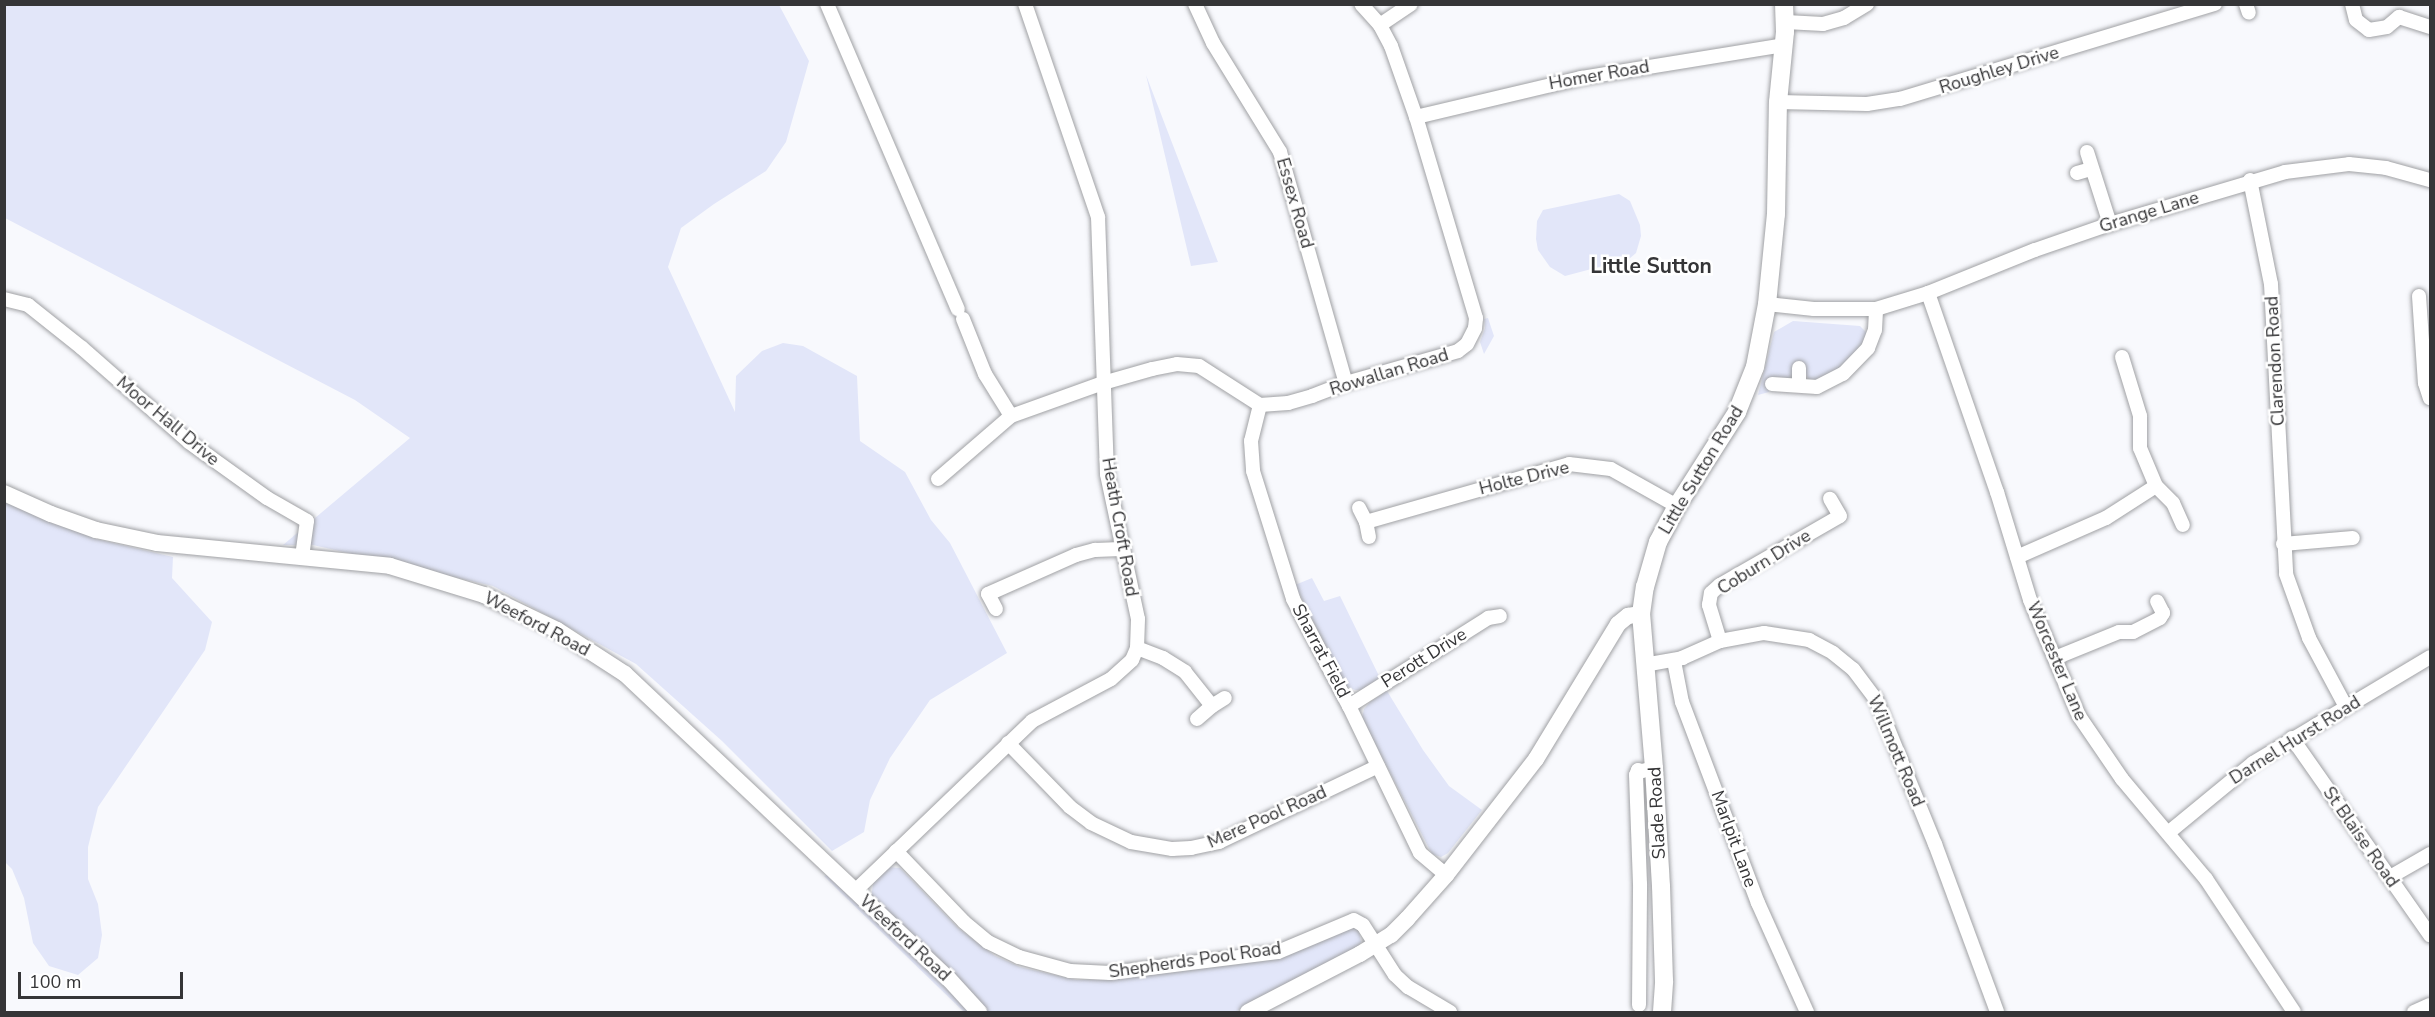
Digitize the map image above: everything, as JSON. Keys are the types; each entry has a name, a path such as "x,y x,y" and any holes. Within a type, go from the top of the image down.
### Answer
{"main road":[{"name":"Little Sutton Road","path":"1641,614 1653,556 1677,506 1723,437 1748,390 1755,367 1767,304 1776,214 1778,102 1785,13"},
{"name":"Slade Road","path":"1641,614 1654,768 1664,981 1662,1012"}],"street":[{"path":"827,4 985,374 1011,416"},
{"name":"Heath Croft Road","path":"1025,4 1098,217 1107,474 1121,549 1138,619 1137,648"},
{"name":"Essex Road","path":"1195,4 1213,43 1280,152 1346,383"},
{"name":"Rowallan Road","path":"1260,405 1288,403 1346,383 1458,351 1472,338 1475,328 1476,318 1416,117 1390,45 1380,25 1360,4"},
{"path":"1380,25 1411,4"},
{"path":"1785,13 1823,24 1844,18 1868,4"},
{"name":"Roughley Drive","path":"1778,102 1867,104 1900,99 2215,4"},
{"path":"2352,4 2356,20 2369,30 2387,27 2399,11 2430,27"},
{"name":"Homer Road","path":"1416,117 1581,78 1784,45"},
{"path":"2087,152 2110,224"},
{"name":"Grange Lane","path":"1767,304 1824,310 1876,309 1928,293 2035,250 2110,224 2250,180 2285,172 2349,164 2386,168 2430,180"},
{"path":"2076,173 2091,169"},
{"name":"Clarendon Road","path":"2250,180 2271,284 2286,574 2309,638 2346,707"},
{"name":"Worcester Lane","path":"1928,293 2030,600 2079,716 2122,779 2206,879 2294,1012"},
{"path":"2419,296 2425,383 2430,398"},
{"name":"Moor Hall Drive","path":"4,299 28,305 82,348 189,442 267,498 307,521 302,555"},
{"path":"1772,384 1817,387 1829,383 1857,361 1872,338 1876,309"},
{"path":"2122,357 2140,416 2140,448 2156,486 2173,503 2183,525"},
{"path":"938,479 1011,416 1103,382 1152,369 1188,364 1210,372 1260,405"},
{"path":"1799,368 1799,385"},
{"name":"Sharrat Field","path":"1260,405 1251,441 1253,471 1293,599 1349,706 1420,853 1446,875"},
{"name":"Holte Drive","path":"1366,522 1569,464 1611,469 1677,506"},
{"path":"2017,557 2106,518 2156,486"},
{"name":"Weeford Road","path":"4,493 51,514 96,530 157,543 302,555 390,566 436,578 484,595 557,630 625,674 948,978 979,1012"},
{"name":"Coburn Drive","path":"1720,641 1709,605 1711,593 1720,585 1840,516 1830,499"},
{"path":"1359,508 1366,522 1369,537"},
{"path":"2283,544 2354,538"},
{"path":"988,594 1076,555 1095,550 1121,549"},
{"path":"981,581 996,609"},
{"path":"2055,658 2119,632 2133,632 2160,618 2163,613 2157,601"},
{"path":"1248,1012 1391,935 1407,919 1446,875 1536,759 1618,624 1628,616 1641,614"},
{"name":"Perott Drive","path":"1349,706 1488,618 1500,616"},
{"name":"Willmott Road","path":"1644,665 1674,661 1720,641 1764,633 1809,640 1833,653 1866,682 1876,699 1935,843 1997,1012"},
{"path":"855,891 1032,721 1124,669 1137,648 1163,658 1185,672 1212,706"},
{"name":"Darnel Hurst Road","path":"2168,833 2218,790 2292,738 2430,657"},
{"name":"Marlpit Lane","path":"1674,661 1682,702 1758,903 1807,1012"},
{"path":"1197,719 1225,698"},
{"name":"St Blaise Road","path":"2292,738 2430,935"},
{"name":"Mere Pool Road","path":"1008,743 1070,807 1091,823 1131,842 1172,849 1191,848 1219,842 1378,766"},
{"path":"1639,1005 1640,884 1636,775 1638,770 1654,768"},
{"name":"Shepherds Pool Road","path":"896,851 964,922 988,942 1019,957 1070,971 1110,973 1278,952 1354,920 1364,925 1377,943"},
{"path":"2390,877 2430,854"},
{"path":"1377,943 1395,975 1408,987 1450,1012"},
{"path":"1640,982 1664,981"},
{"path":"2414,1012 2430,1005"}],"shaded area":[{"path":"4,5 779,5 809,61 786,142 766,171 681,228 668,267 735,412 736,376 762,351 783,343 803,346 857,376 860,441 905,472 931,520 950,543 1007,653 930,700 890,758 870,800 864,832 832,851 722,741 636,664 493,586 313,545 283,545 410,438 355,400 5,218"},
{"path":"1146,75 1184,174 1218,262 1191,266"},
{"path":"1619,194 1630,201 1640,225 1641,236 1636,253 1629,259 1565,276 1550,267 1538,250 1536,239 1537,221 1543,210"},
{"path":"1488,318 1494,336 1484,354 1480,342 1485,328 1484,319"},
{"path":"1793,321 1860,326 1866,332 1867,341 1827,382 1809,381 1804,368 1792,381 1771,383 1769,392 1758,395 1774,332"},
{"path":"5,502 96,539 173,557 172,578 212,622 205,650 98,807 88,847 88,879 98,904 102,935 98,958 78,975 49,966 33,943 24,898 12,869 5,862"},
{"path":"1312,578 1324,601 1340,596 1380,678 1362,690 1346,686 1295,585"},
{"path":"1387,691 1423,750 1449,786 1482,810 1448,853 1441,857 1432,854 1362,718 1364,709 1370,702"},
{"path":"886,867 900,868 958,928 995,956 1020,967 1076,980 1110,979 1239,964 1352,927 1359,931 1361,942 1356,950 1235,1012 987,1012 871,896 874,880"},
{"path":"827,875 971,1012 964,1012 824,876"}],"district":[{"name":"Little Sutton","path":"1651,266"}]}
